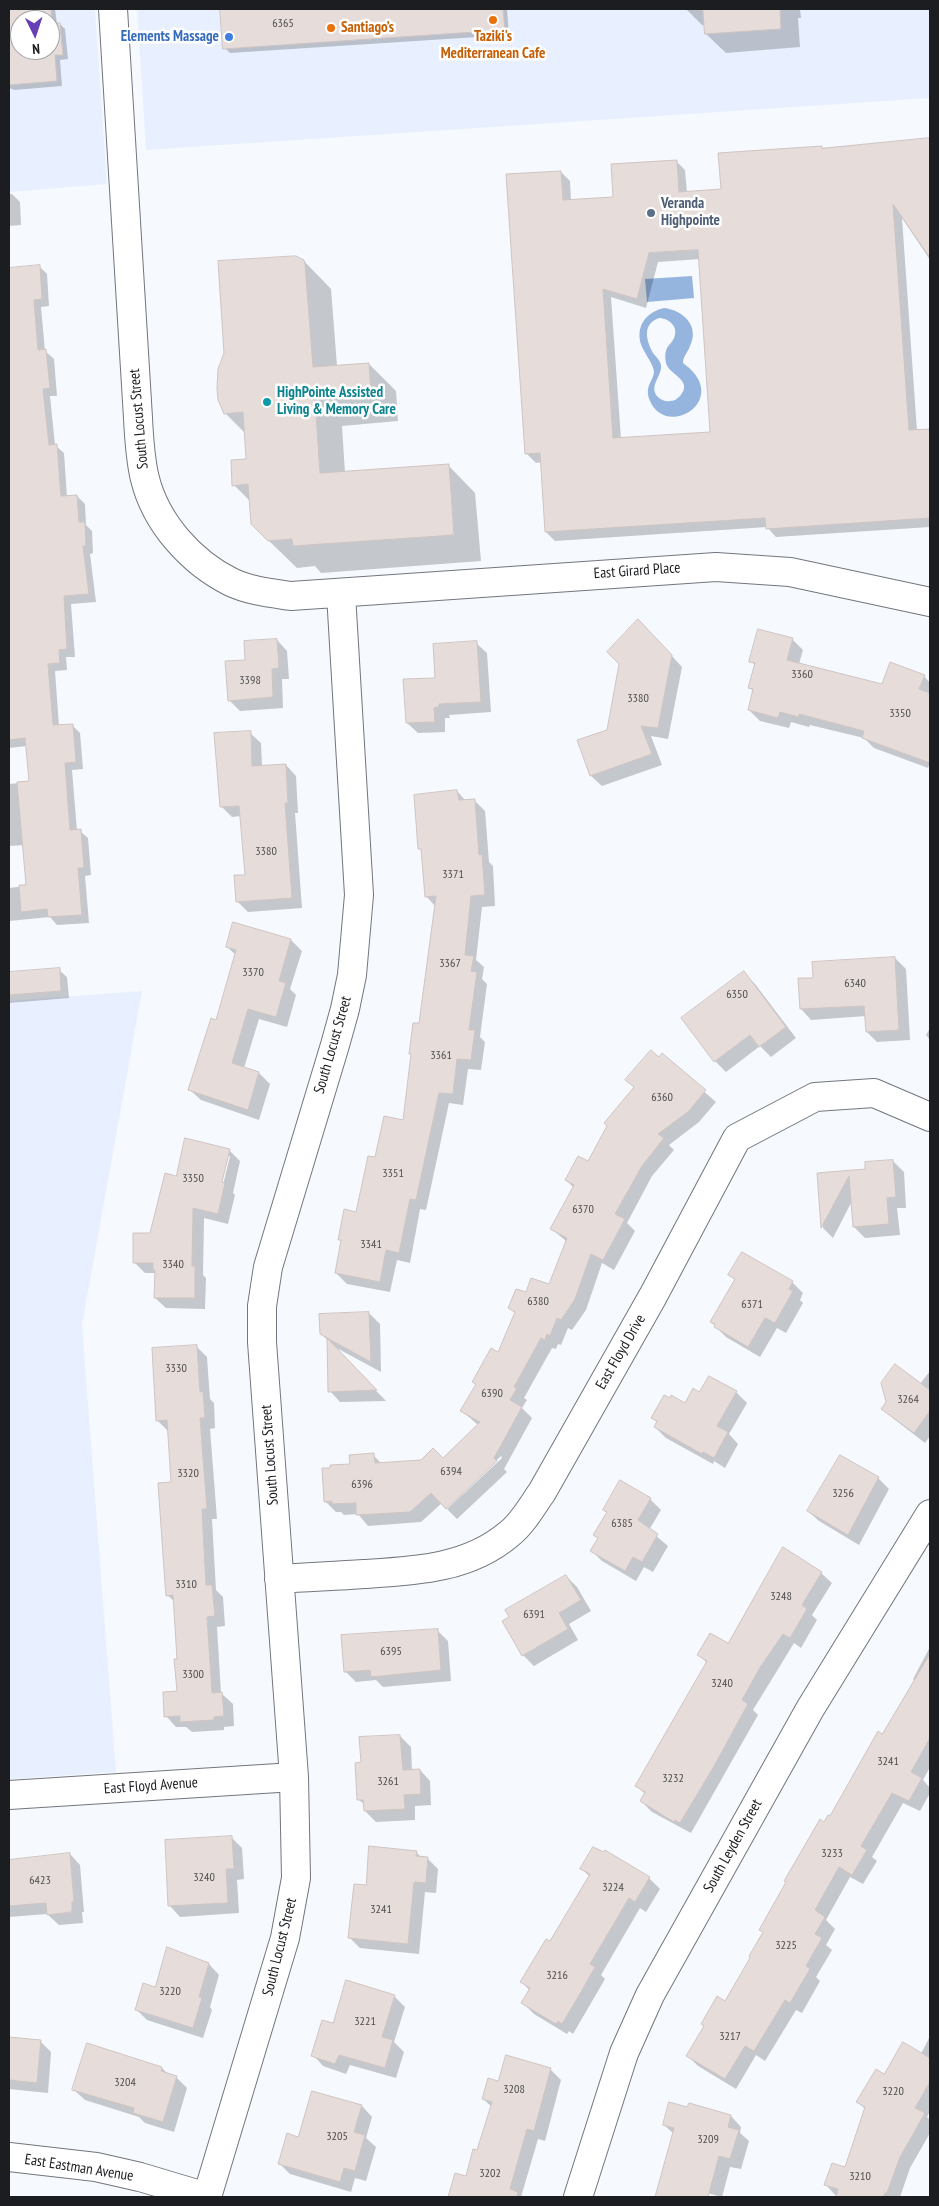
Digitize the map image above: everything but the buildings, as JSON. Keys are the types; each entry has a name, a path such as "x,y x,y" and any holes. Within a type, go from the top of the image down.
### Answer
{"street":[{"name":"South Locust Street","path":"113,9 138,418 145,480 156,509 176,540 209,569 232,582 263,592 291,596 341,594 359,895 352,975 345,1010 278,1228 268,1267 262,1306 262,1342 294,1777 296,1878 285,1938 207,2197"},
{"name":"East Girard Place","path":"341,594 716,567 790,572 930,602"},
{"name":"East Floyd Drive","path":"279,1579 416,1570 456,1563 484,1550 509,1534 542,1492 653,1296 737,1138 815,1098 874,1093 930,1117"},
{"name":"South Leyden Street","path":"578,2197 624,2053 650,1995 810,1709 930,1514"},
{"name":"East Floyd Avenue","path":"9,1796 294,1777"},
{"name":"East Eastman Avenue","path":"9,2158 96,2167 140,2177 207,2197"}],"shaded area":[{"path":"9,9 95,9 107,184 9,192"},
{"path":"137,9 930,9 930,98 146,150"},
{"path":"142,991 82,1325 116,1772 9,1779 9,1001"}],"water":[{"path":"692,276 694,298 647,302 645,279"},
{"path":"664,308 677,312 688,320 693,332 693,339 683,363 697,377 701,390 699,401 692,410 681,416 669,417 658,412 648,396 648,388 654,372 641,345 640,329 645,319","holes":["659,318 669,321 675,330 674,338 666,351 666,363 671,371 683,382 684,386 680,396 669,401 660,399 654,390 661,370 661,364 653,353 647,338 650,324"]}],"place":[{"name":"Taziki's Mediterranean Cafe","path":"493,20"},
{"name":"Santiago’s","path":"331,28"},
{"name":"Elements Massage","path":"229,37"},
{"name":"Veranda Highpointe","path":"651,213"},
{"name":"HighPointe Assisted Living & Memory Care","path":"267,402"}]}
